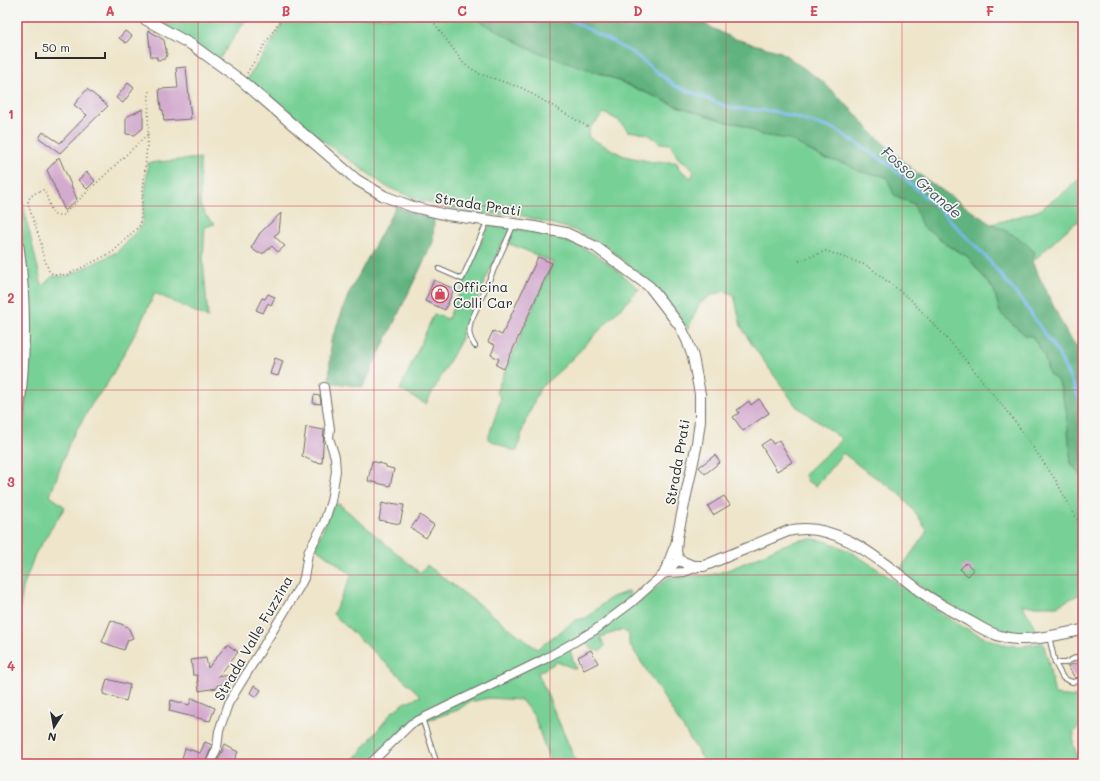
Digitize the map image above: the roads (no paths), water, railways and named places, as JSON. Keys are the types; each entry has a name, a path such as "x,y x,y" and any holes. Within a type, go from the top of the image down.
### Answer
{"highway":[{"path":"17,247 21,282 23,339 22,373 17,413"}],"street":[{"name":"Strada Prati","path":"140,17 192,45 242,81 357,180 384,196 413,207 447,215 515,224 566,233 596,247 650,287 680,326 693,356 700,394 700,421 697,443 677,538 676,552 680,560"},
{"name":"Strada Valle Fuzzina","path":"210,764 217,748 219,731 228,704 300,586 304,578 308,553 324,523 331,502 336,471 335,457 329,438 330,429 324,387"},
{"path":"663,575 668,573 684,572 712,563 788,531 795,529 820,530 845,538 859,546 926,596 996,635 1028,640 1083,630"},
{"path":"663,575 677,538"},
{"path":"370,764 411,724 543,660 595,630 632,603 680,560 698,567"}],"lane":[{"path":"439,269 462,279 488,220"},
{"path":"475,346 470,339 469,329 471,320 515,224"},
{"path":"1049,636 1056,663 1063,678 1072,682 1083,680"},
{"path":"1056,663 1065,663 1083,654"},
{"path":"422,718 437,764"}],"waterway":[{"name":"Fosso Grande","path":"565,17 633,53 675,86 731,108 773,111 835,129 887,163 941,211 988,259 1023,302 1058,353 1083,408"}],"place":[{"name":"Officina Colli Car","path":"440,294"}]}
